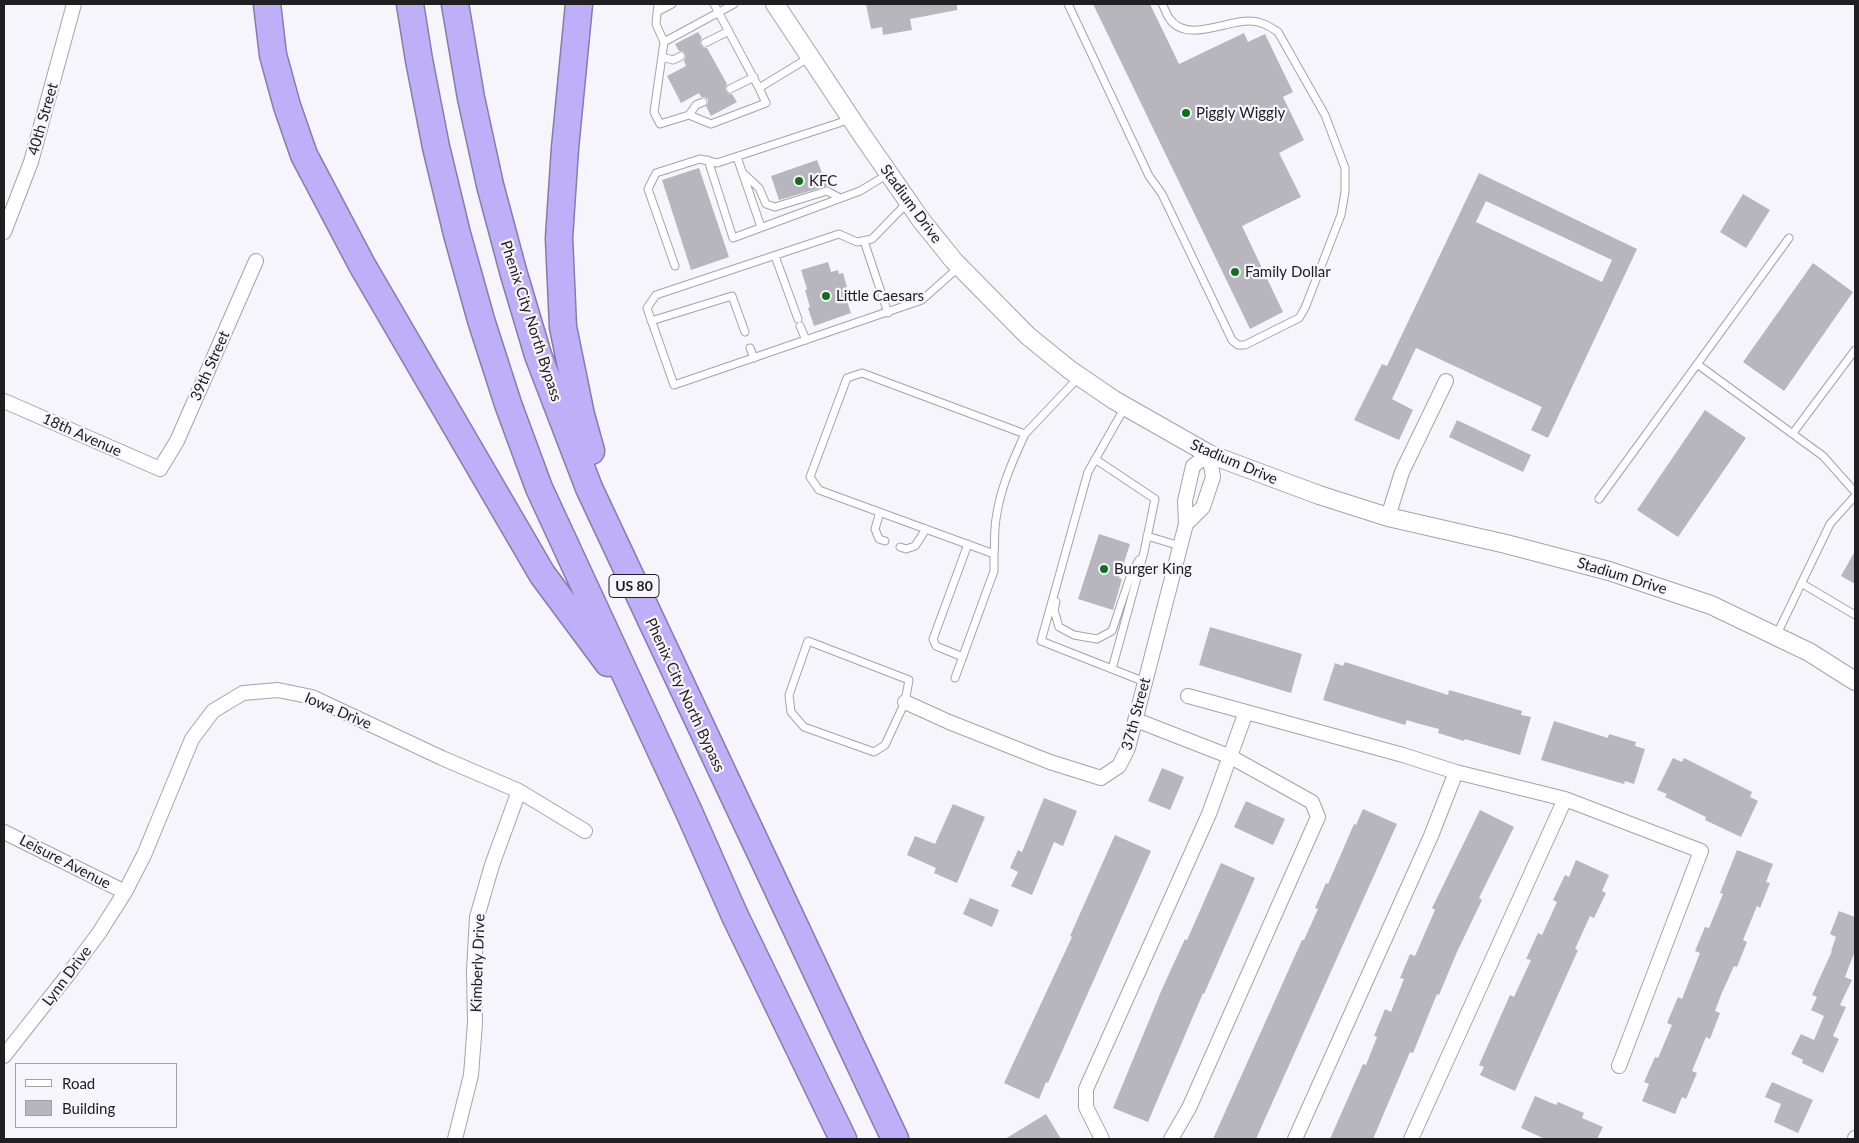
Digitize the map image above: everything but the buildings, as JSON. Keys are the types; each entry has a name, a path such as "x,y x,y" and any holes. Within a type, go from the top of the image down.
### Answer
{"highway":[{"path":"267,4 273,55 287,106 304,155 357,256 542,574 640,708"},
{"name":"US 80","path":"410,4 436,147 457,234 481,320 508,404 539,488 735,916 843,1139"},
{"name":"Phenix City North Bypass","path":"455,4 471,98 490,185 513,271 538,355 589,488 895,1139"},
{"path":"579,4 565,148 559,238 563,327 581,415 594,458 654,628"}],"street":[{"name":"40th Street","path":"4,232 31,162 74,4"},
{"name":"Stadium Drive","path":"775,4 889,174 959,266 1028,336 1079,376 1125,407 1209,454 1319,496 1388,517 1506,544 1609,571 1711,605 1809,652 1855,681"},
{"name":"39th Street","path":"160,470 177,442 256,261"},
{"path":"1388,517 1402,472 1446,381"},
{"name":"18th Avenue","path":"4,401 160,470"},
{"name":"37th Street","path":"905,702 949,722 1050,762 1101,778 1120,766 1128,748 1136,720 1186,524 1185,501 1193,466 1209,454 1213,477 1203,506 1186,524"},
{"name":"Iowa Drive","path":"125,892 144,855 192,739 214,711 243,693 278,690 312,698 519,791 585,831"},
{"path":"1188,696 1403,754 1456,772 1565,799 1701,851 1619,1066"},
{"path":"1102,1139 1086,1106 1086,1089 1188,863 1231,757 1246,712"},
{"path":"1136,720 1231,757 1312,802 1318,817 1192,1099 1171,1139"},
{"path":"1295,1139 1431,836 1456,772"},
{"name":"Kimberly Drive","path":"455,1139 471,1075 476,1023 474,971 477,917 492,865 519,791"},
{"path":"1411,1139 1565,799"},
{"name":"Leisure Avenue","path":"4,832 125,892"},
{"name":"Lynn Drive","path":"4,1056 68,976 100,932 125,892"}],"lane":[{"path":"658,4 656,24 664,42 654,112 660,124 689,115 696,105 703,102"},
{"path":"657,12 672,4"},
{"path":"689,115 711,124 766,103 714,4"},
{"path":"664,42 734,4"},
{"path":"1068,4 1149,176 1162,194 1232,340 1238,345 1245,345 1298,318 1306,308 1341,215 1345,192 1345,168 1325,115 1278,32 1266,24 1249,21 1192,32 1170,20 1162,4"},
{"path":"705,43 729,31"},
{"path":"662,57 673,60 681,56"},
{"path":"759,88 810,57"},
{"path":"730,89 754,78"},
{"path":"674,266 648,188 656,173 700,158 718,163 851,119"},
{"path":"737,157 761,227"},
{"path":"708,160 733,238 860,191 889,174"},
{"path":"742,172 759,188 766,204 775,207 827,191 840,198"},
{"path":"908,201 872,239 857,242 839,234 656,295 647,308 674,385 922,300 959,266"},
{"path":"1599,499 1789,238"},
{"path":"864,241 888,313"},
{"path":"775,256 806,340"},
{"path":"652,321 732,296 744,332"},
{"path":"750,348 754,358"},
{"path":"1793,433 1855,350"},
{"path":"1697,364 1823,456 1855,494 1830,524 1776,636"},
{"path":"994,554 819,490 810,476 847,378 862,373 1025,434"},
{"path":"955,678 994,571 996,521 1000,496 1012,463 1025,434 1079,376"},
{"path":"1125,407 1088,472 1042,641 1145,682"},
{"path":"1095,459 1155,499 1144,552 1112,669"},
{"path":"880,512 875,529 880,538 885,541"},
{"path":"900,547 906,549 915,546 926,529"},
{"path":"1147,536 1180,546"},
{"path":"962,657 936,646 933,639 968,544"},
{"path":"1060,572 1054,610 1059,627 1074,635 1097,639 1112,631 1131,574 1144,552"},
{"path":"1801,583 1855,615"},
{"path":"808,641 909,680 905,702 885,745 874,752 804,727 791,712 789,695 808,641"}],"place":[{"name":"Piggly Wiggly","path":"1186,113"},
{"name":"KFC","path":"799,181"},
{"name":"Family Dollar","path":"1235,272"},
{"name":"Little Caesars","path":"826,296"},
{"name":"Burger King","path":"1104,569"}]}
